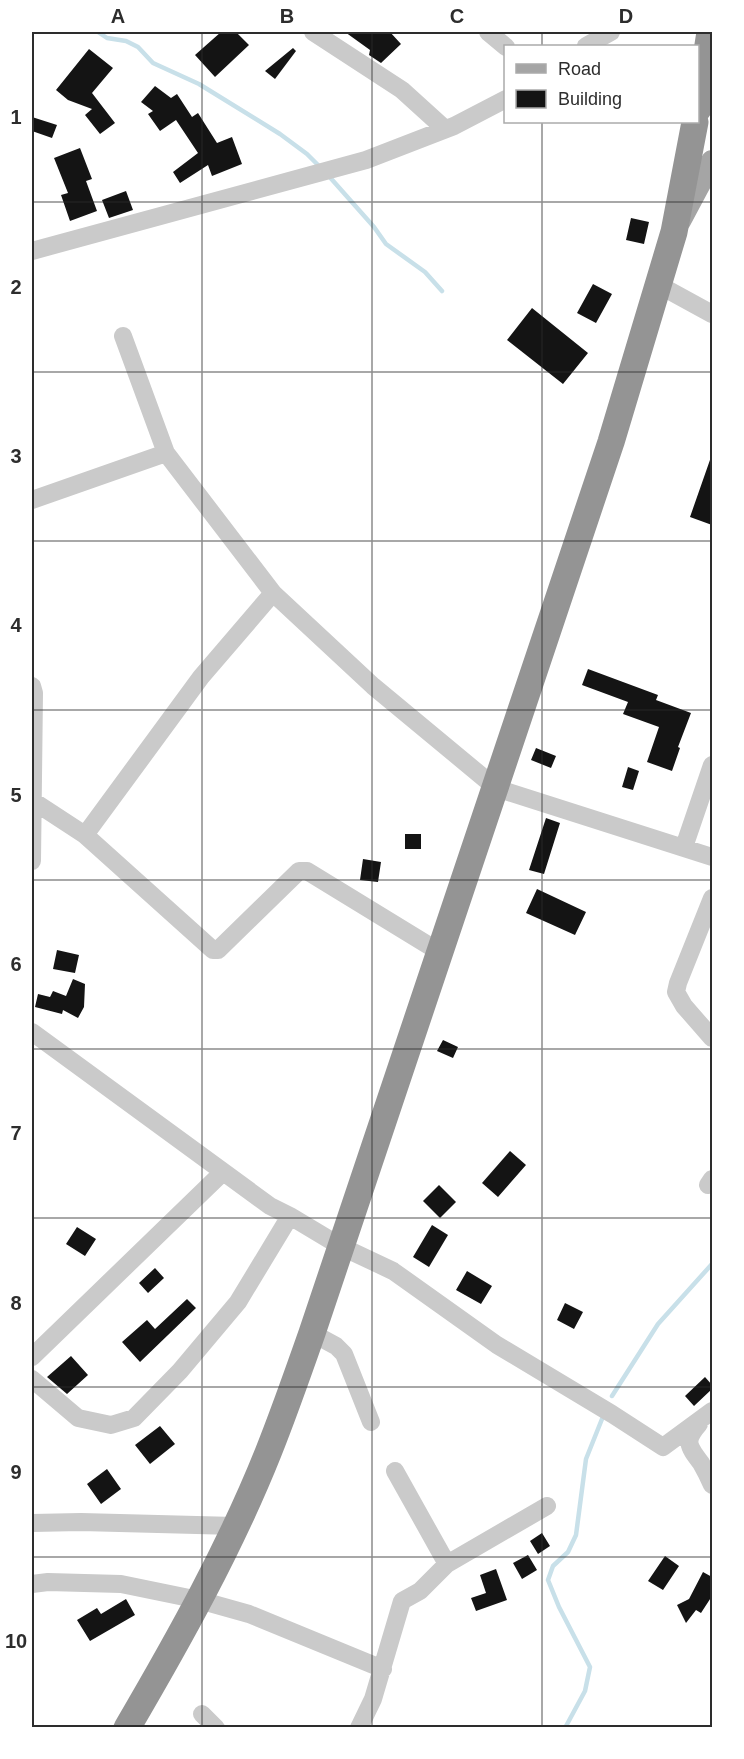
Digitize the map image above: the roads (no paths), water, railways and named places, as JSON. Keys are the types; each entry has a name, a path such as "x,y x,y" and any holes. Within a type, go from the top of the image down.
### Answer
{"highway":[{"path":"699,102 710,32"},
{"path":"127,1728 199,1600 235,1526 268,1455 312,1333 611,442 674,232 695,123"}],"main road":[{"path":"674,232 712,161"}],"street":[{"path":"313,32 402,90 446,129"},
{"path":"488,32 504,45"},
{"path":"588,45 611,32"},
{"path":"32,251 366,160 446,129 504,100"},
{"path":"659,285 712,314"},
{"path":"123,336 166,453 273,593 373,686 496,788 712,857"},
{"path":"32,500 166,453"},
{"path":"85,835 201,677 273,593"},
{"path":"32,686 34,693 32,861"},
{"path":"684,847 712,765"},
{"path":"33,801 85,835 213,950 218,950 299,872 307,871 441,953"},
{"path":"712,898 676,992 712,1038"},
{"path":"32,1032 270,1206 340,1246 393,1271 497,1345 663,1447 709,1413"},
{"path":"32,1357 223,1172"},
{"path":"32,1379 78,1418 111,1425 134,1418 180,1371 238,1302 290,1216"},
{"path":"312,1333 336,1346 344,1354 371,1422"},
{"path":"709,1413 692,1433 689,1444 712,1485"},
{"path":"395,1471 447,1564"},
{"path":"359,1728 373,1699 383,1669 400,1604 420,1591 447,1564 547,1506"},
{"path":"32,1523 235,1526"},
{"path":"32,1584 48,1582 121,1584 199,1600 249,1614 383,1669"},
{"path":"202,1714 216,1728"}],"waterway":[{"path":"98,32 107,38 126,41 138,47 153,63 199,84 280,134 307,154 321,168"},
{"path":"327,174 386,244 425,272 442,291"},
{"path":"612,1396 658,1324 712,1264"},
{"path":"565,1728 585,1691 590,1667 559,1607 548,1580 553,1566 568,1552 576,1535 586,1459 604,1414"}]}
